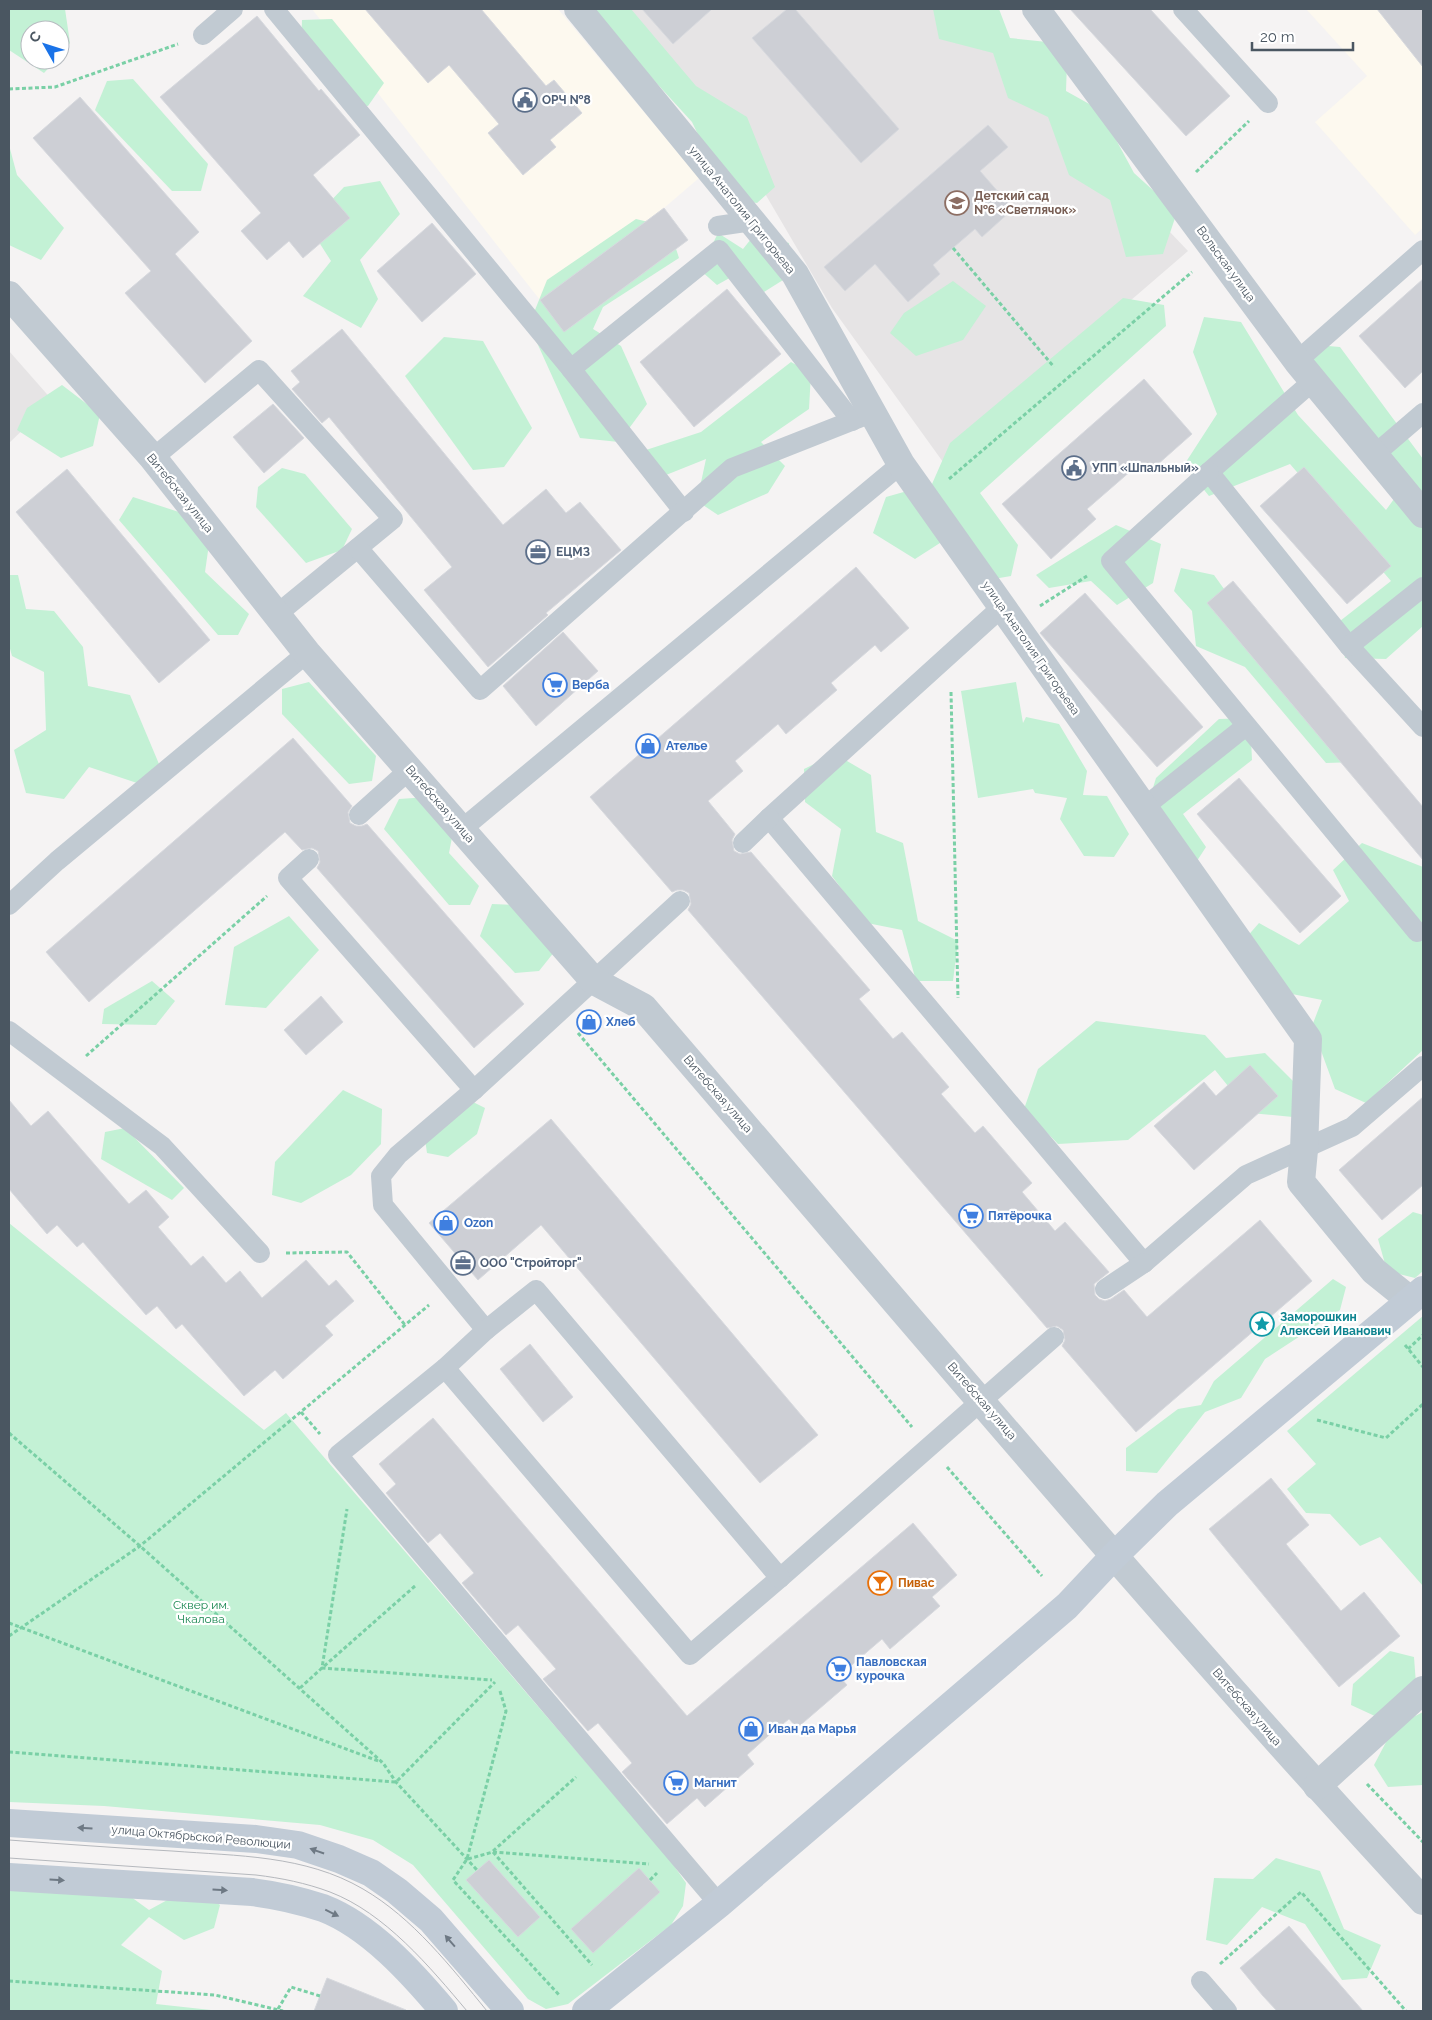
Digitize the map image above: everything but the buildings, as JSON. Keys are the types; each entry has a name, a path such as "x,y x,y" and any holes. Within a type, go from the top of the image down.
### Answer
{"street":[{"name":"улица Анатолия Григорьева","path":"578,9 795,274 862,416 901,464 1308,1039 1301,1182 1374,1271 1417,1295"},
{"name":"Вольская улица","path":"1036,9 1217,250 1305,371 1423,514"},
{"name":"Витебская улица","path":"9,295 152,458 307,653 594,981 643,1007 1114,1556 1316,1786 1423,1901"},
{"path":"586,2011 720,1904 1067,1606 1167,1504 1417,1295"},
{"path":"1316,1786 1423,1690"},
{"name":"улица Октябрьской Революции","path":"9,1823 256,1839 298,1845 339,1859 371,1873 397,1891 431,1920 510,2011"},
{"path":"9,1877 252,1892 288,1897 324,1909 345,1919 377,1942 403,1966 444,2011"}],"lane":[{"path":"204,35 232,9"},
{"path":"274,9 570,369 684,512"},
{"path":"1183,9 1268,103"},
{"path":"718,226 752,221"},
{"path":"358,548 480,690 732,468 862,416 719,250 570,369"},
{"path":"1417,932 1111,561 1209,472 1423,250"},
{"path":"152,458 259,370 393,519 276,614"},
{"path":"1374,455 1423,413"},
{"path":"462,829 651,660 901,464"},
{"path":"1209,472 1349,646 1423,727"},
{"path":"1349,646 1423,587"},
{"path":"743,843 950,654 1008,615"},
{"path":"9,905 57,861 307,653"},
{"path":"1143,808 1246,726"},
{"path":"359,815 409,770"},
{"path":"769,818 1144,1263"},
{"path":"309,859 288,878 474,1090"},
{"path":"486,1330 383,1204 381,1176 398,1155 474,1090 680,901"},
{"path":"9,1031 162,1146 260,1253"},
{"path":"1105,1290 1144,1263 1246,1175 1352,1128 1423,1066"},
{"path":"720,1904 338,1455 445,1368 486,1330 536,1290 780,1578"},
{"path":"445,1368 690,1655 1054,1337"},
{"path":"1200,1981 1227,2011"}],"path":[{"path":"9,89 55,87 204,35"},
{"path":"1174,194 1268,103"},
{"path":"953,248 1054,367"},
{"path":"926,500 1217,250"},
{"path":"1008,615 1111,561"},
{"path":"950,654 959,1044"},
{"path":"66,1074 288,878"},
{"path":"560,1012 929,1447 1042,1576"},
{"path":"260,1253 347,1252 405,1325"},
{"path":"9,1636 140,1546 451,1287"},
{"path":"1408,1349 1423,1335"},
{"path":"1279,1410 1386,1438 1423,1404"},
{"path":"9,1433 140,1546 383,1763 396,1782 477,1870"},
{"path":"322,1668 353,1471"},
{"path":"300,1688 435,1569"},
{"path":"9,1623 383,1763"},
{"path":"322,1668 497,1680"},
{"path":"9,1752 396,1782 497,1680"},
{"path":"497,1680 506,1711 467,1859 453,1880 557,1993"},
{"path":"493,1852 596,1758"},
{"path":"1365,1781 1423,1842"},
{"path":"493,1852 592,1965"},
{"path":"467,1859 493,1852 655,1865"},
{"path":"1200,1981 1301,1892 1406,2011"},
{"path":"9,1981 215,1995 283,2011"},
{"path":"278,2009 291,1987 320,1996"}],"shaded area":[{"path":"312,9 558,9 699,178 664,208 540,300"},
{"name":"Детский сад №6 «Светлячок»","path":"614,9 958,9 1188,251 943,462 832,308 743,156"},
{"path":"1306,9 1423,9 1423,228 1415,235 1315,122 1367,76"},
{"path":"9,351 53,401 9,443"}],"green space":[{"path":"9,9 65,9 67,20 20,20 20,57 9,50"},
{"path":"589,9 631,9 696,86 747,117 775,187 757,203 729,199 692,122"},
{"path":"933,9 999,9 1010,38 1047,42 1067,62 1066,91 1100,110 1134,173 1177,212 1163,254 1126,257 1110,200 1069,175 1048,117 1008,98 993,53 939,39"},
{"path":"332,19 384,83 368,106 342,104 301,47 302,20"},
{"path":"133,79 208,164 201,191 172,191 95,110 107,81"},
{"path":"9,145 17,175 64,228 41,260 9,245"},
{"path":"380,181 400,214 360,260 378,299 361,328 303,296 331,261 308,225 344,187"},
{"path":"636,219 669,227 679,258 603,307 593,329 621,346 647,404 619,442 580,438 529,325 547,280"},
{"path":"718,233 743,249 755,234 789,243 791,275 764,292 742,271 717,285 700,270"},
{"path":"953,281 986,306 963,340 916,356 890,333 904,313"},
{"path":"1123,298 1164,305 1166,326 980,493 1018,545 1011,576 976,582 954,534 915,559 873,533 886,497 932,484 950,443"},
{"path":"1204,317 1241,322 1298,415 1386,510 1407,481 1311,369 1305,344 1340,347 1423,459 1423,626 1386,659 1345,658 1340,621 1391,581 1290,464 1209,496 1184,465 1217,414 1193,352"},
{"path":"444,337 483,341 532,428 504,467 473,470 405,376"},
{"path":"791,362 811,373 809,409 761,442 785,466 768,493 718,515 697,501 706,459 661,477 646,450 701,432"},
{"path":"62,385 100,414 93,446 61,458 17,430 27,408"},
{"path":"282,468 305,474 352,529 342,550 306,563 256,507 258,487"},
{"path":"133,497 188,515 209,544 205,572 249,614 238,635 218,635 119,520"},
{"path":"1116,525 1161,544 1153,583 1117,605 1091,581 1049,588 1036,575"},
{"path":"1181,568 1214,575 1265,646 1357,762 1326,763 1245,667 1196,646 1192,611 1174,591"},
{"path":"9,575 18,575 26,609 54,611 83,647 88,686 130,695 159,764 137,783 89,767 64,799 26,793 14,750 46,730 44,672 12,656 9,645"},
{"path":"309,682 376,756 372,781 349,784 282,714 282,689"},
{"path":"1016,682 1023,723 1026,717 1059,724 1087,771 1083,795 1107,796 1129,834 1114,857 1084,856 1060,819 1067,798 1035,793 1033,789 978,798 961,691"},
{"path":"1250,718 1252,760 1183,814 1206,847 1193,867 1143,820 1156,778 1219,719"},
{"path":"835,754 871,775 876,832 903,843 918,921 958,941 953,981 916,981 902,930 867,923 832,876 841,829 805,802 804,769"},
{"path":"428,797 454,827 449,853 479,886 470,905 449,905 384,829 399,799"},
{"path":"1362,843 1423,867 1423,1050 1366,1103 1335,1089 1312,1026 1322,1000 1287,993 1245,939 1259,923 1299,945 1349,901 1333,870"},
{"path":"492,904 519,905 555,951 539,971 515,973 480,936"},
{"path":"289,916 319,950 266,1008 225,1005 234,947"},
{"path":"152,981 175,1001 156,1025 102,1024 104,1009"},
{"path":"1096,1021 1205,1035 1226,1058 1265,1053 1300,1088 1293,1117 1250,1113 1215,1070 1128,1140 1058,1144 1024,1109 1038,1069"},
{"path":"343,1090 382,1109 381,1144 351,1175 301,1203 272,1195 275,1162"},
{"path":"457,1094 485,1108 477,1134 448,1157 427,1153 423,1125"},
{"path":"125,1128 184,1188 172,1200 101,1159 105,1132"},
{"path":"1413,1212 1423,1215 1423,1271 1415,1278 1387,1271 1378,1239"},
{"name":"Сквер им. Чкалова","path":"9,1223 264,1430 286,1413 670,1860 686,1883 683,1906 671,1925 568,2004 546,2009 528,1999 413,1865 373,1840 320,1825 104,1806 9,1802"},
{"path":"1333,1279 1346,1287 1340,1310 1265,1359 1241,1398 1205,1412 1157,1473 1126,1471 1126,1448 1178,1409 1201,1405 1214,1381"},
{"path":"1423,1316 1423,1586 1380,1537 1360,1546 1330,1514 1306,1513 1287,1489 1316,1464 1287,1431"},
{"path":"1390,1651 1414,1657 1416,1684 1377,1717 1351,1705 1353,1684"},
{"path":"1423,1712 1423,1785 1388,1787 1374,1765 1394,1727"},
{"path":"1276,1858 1320,1871 1344,1929 1381,1945 1367,1978 1342,1980 1305,1924 1262,1907 1227,1945 1206,1940 1214,1878 1253,1879"},
{"path":"9,1883 127,1894 149,1910 193,1886 220,1905 214,1928 184,1940 149,1917 121,1945 162,1971 156,2004 220,2011 9,2011"}],"tram line":[{"path":"9,1840 246,1856 294,1863 318,1869 363,1889 398,1914 430,1944 487,2011"},
{"path":"9,1858 256,1875 293,1881 330,1892 350,1901 388,1927 438,1977 467,2011"}],"place":[{"name":"ОРЧ №8","path":"525,100"},
{"name":"Детский сад №6 «Светлячок»","path":"957,203"},
{"name":"УПП «Шпальный»","path":"1074,468"},
{"name":"ЕЦМЗ","path":"538,552"},
{"name":"Верба","path":"555,685"},
{"name":"Ателье","path":"648,746"},
{"name":"Хлеб","path":"589,1022"},
{"name":"Пятёрочка","path":"971,1216"},
{"name":"Ozon","path":"446,1223"},
{"name":"ООО \"Стройторг\"","path":"463,1263"},
{"name":"Заморошкин Алексей Иванович","path":"1262,1324"},
{"name":"Пивас","path":"880,1583"},
{"name":"Павловская курочка","path":"839,1669"},
{"name":"Иван да Марья","path":"751,1729"},
{"name":"Магнит","path":"676,1783"}]}
